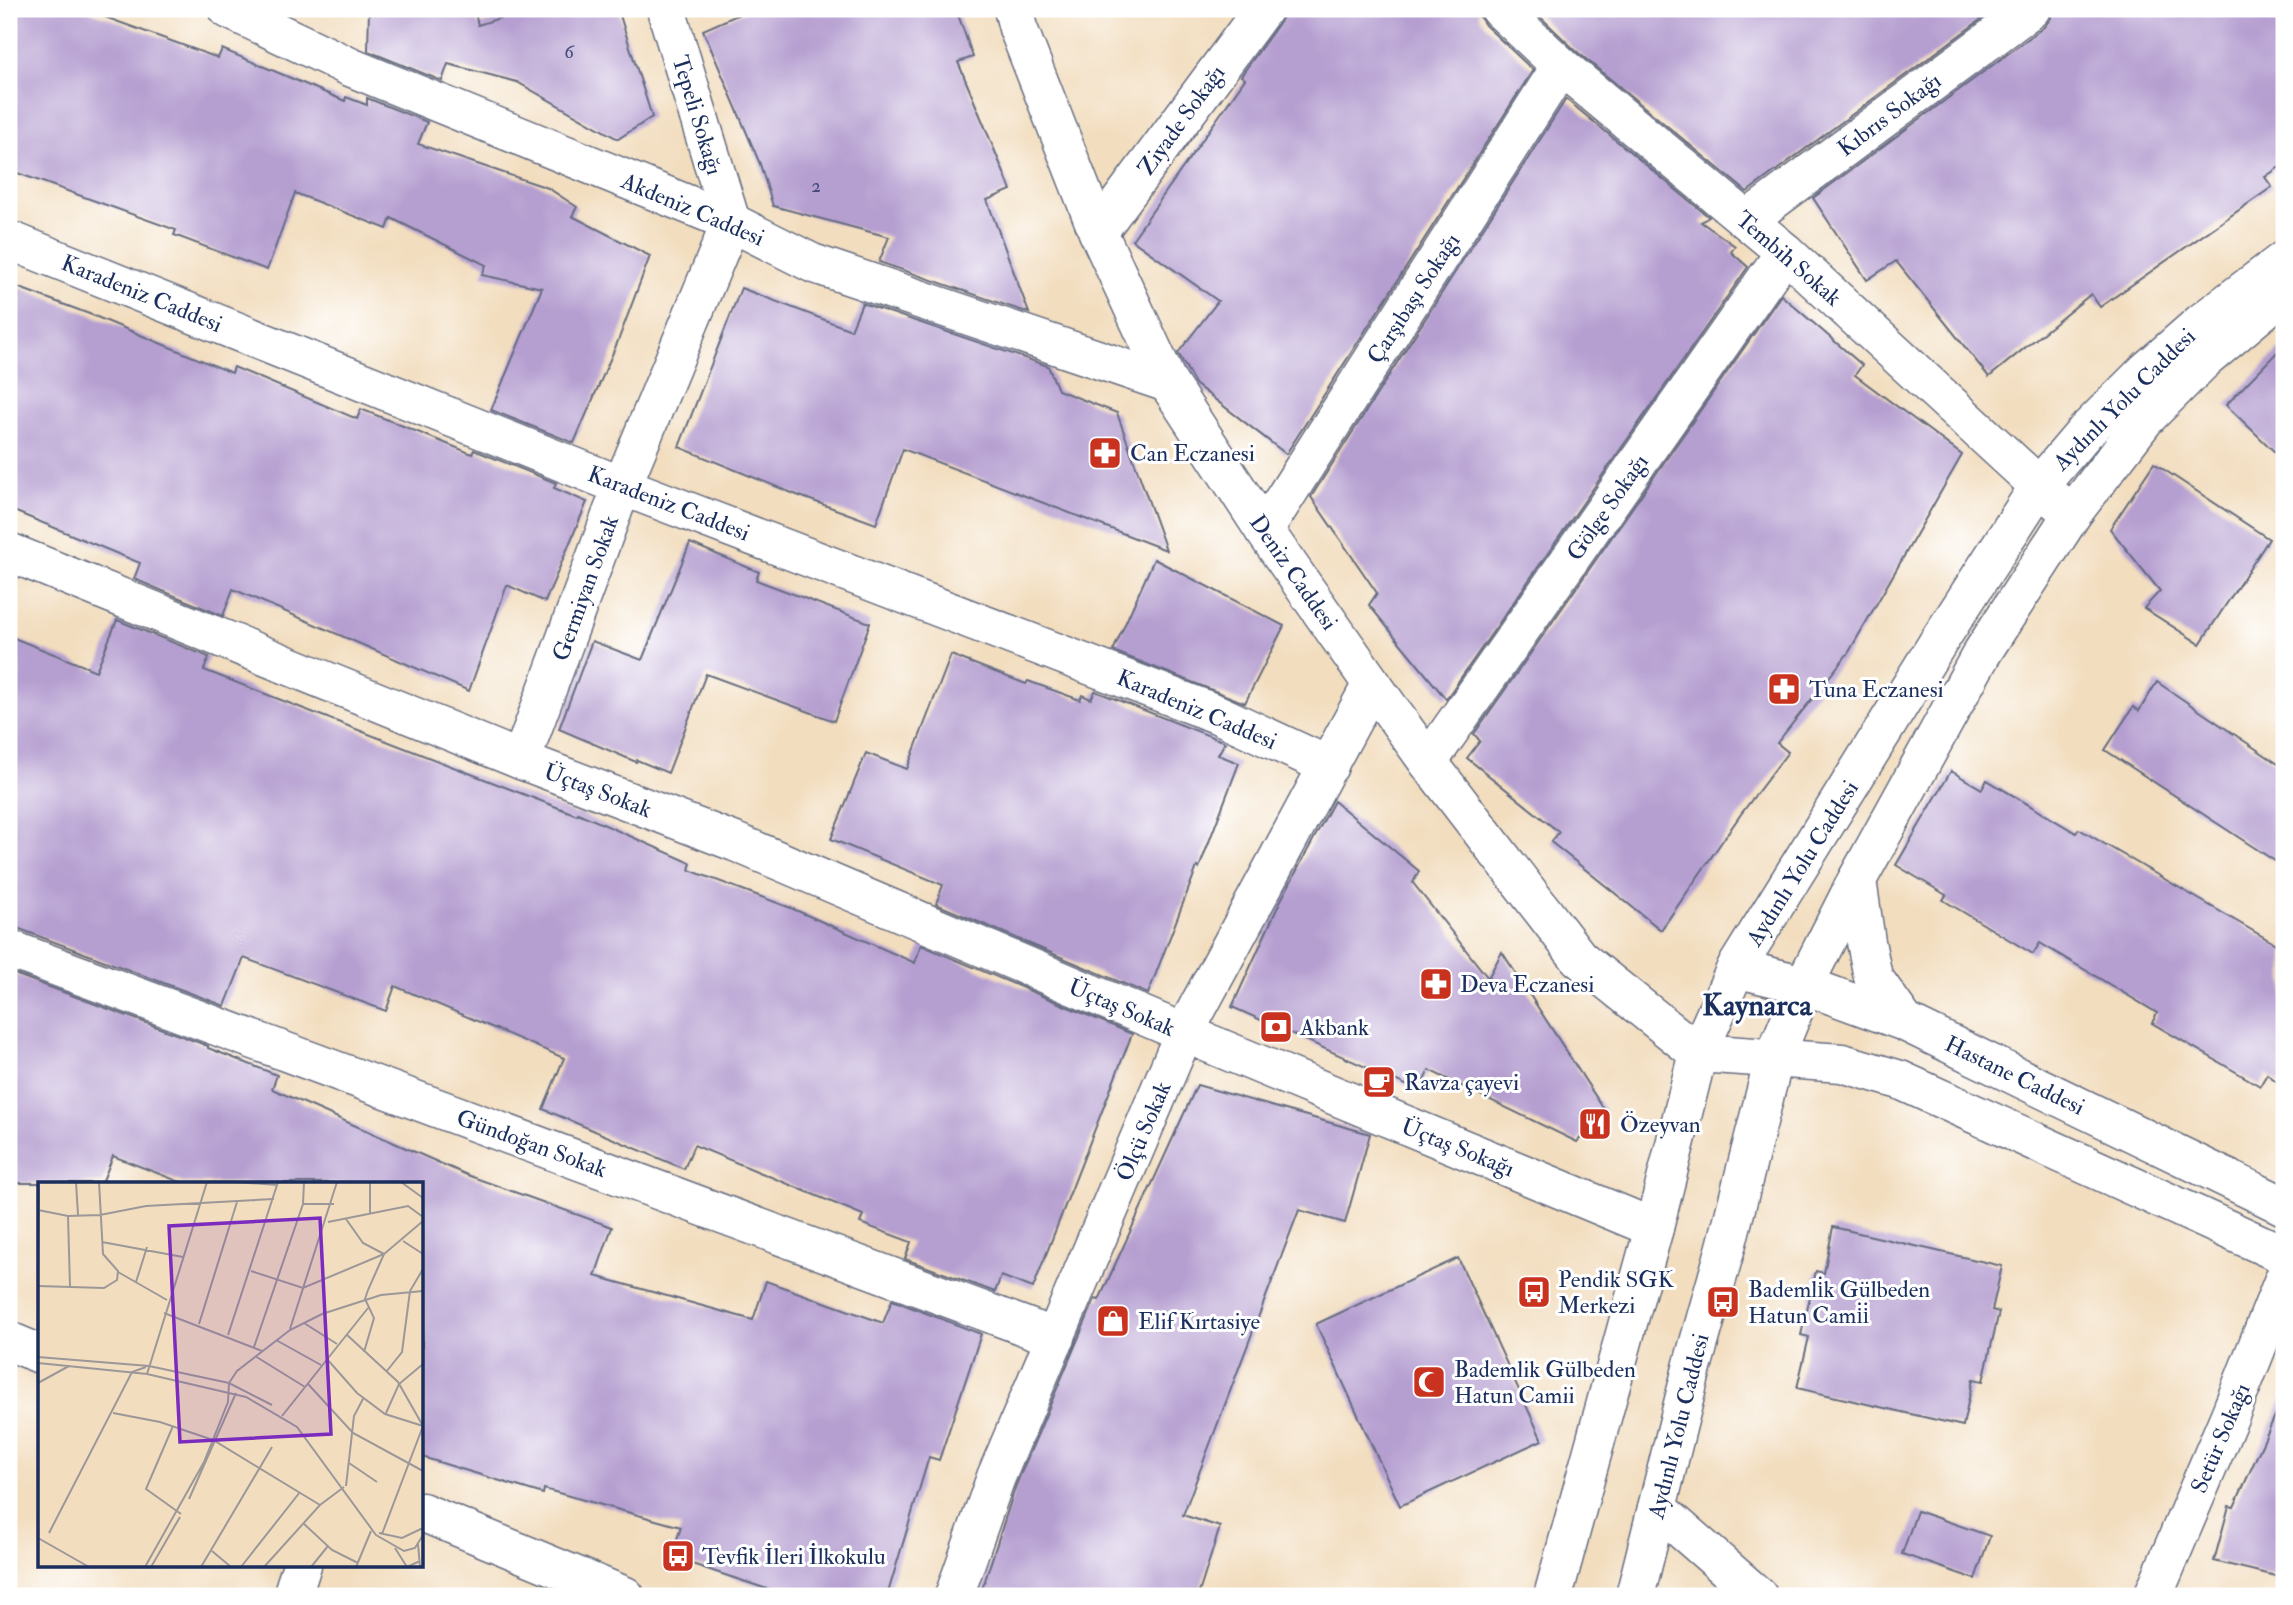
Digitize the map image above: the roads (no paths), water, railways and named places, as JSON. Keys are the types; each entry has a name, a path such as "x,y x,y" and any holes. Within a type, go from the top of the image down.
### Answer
{"street":[{"name":"Akdeniz Caddesi","path":"228,9 350,67 731,222 811,263 1168,383"},
{"name":"Tepeli Sokağı","path":"666,9 731,222"},
{"name":"Deniz Caddesi","path":"1013,9 1098,232 1168,383 1264,530 1428,762 1579,958 1698,1053"},
{"name":"Ziyade Sokağı","path":"1098,232 1263,9"},
{"name":"Tembih Sokak","path":"1500,9 1561,66 1786,252 2072,514"},
{"name":"Kıbrıs Sokağı","path":"1747,220 2031,9"},
{"name":"Çarşıbaşı Sokağı","path":"1264,530 1561,66"},
{"name":"Germiyan Sokak","path":"521,760 622,486 731,222"},
{"name":"Karadeniz Caddesi","path":"9,240 622,486 1217,714 1329,766"},
{"name":"Gölge Sokağı","path":"1428,762 1786,252"},
{"name":"Aydınlı Yolu Caddesi","path":"1553,1596 1654,1228 1698,1053 1736,968 1937,644 2039,486 2085,432 2146,371 2202,322 2284,260"},
{"name":"Aydınlı Yolu Caddesi","path":"1635,1596 1774,1059 1804,985 1857,880 1982,653 2072,514 2145,419 2203,361 2284,293"},
{"name":"Üçtaş Sokak","path":"9,552 521,760 735,842 1184,1034"},
{"name":"Ölçü Sokak","path":"954,1596 996,1477 1184,1034 1372,684"},
{"path":"1857,880 1873,976 1905,1022"},
{"name":"Gündoğan Sokak","path":"9,949 1056,1338"},
{"name":"Hastane Caddesi","path":"1736,968 1804,985 1905,1022 2284,1206"},
{"name":"Üçtaş Sokağı","path":"1184,1034 1654,1228"},
{"path":"1698,1053 1842,1063 1900,1080 2284,1255"},
{"name":"Setür Sokağı","path":"2153,1596 2284,1279"},
{"path":"9,1341 38,1353"},
{"path":"1657,1508 1758,1596"},
{"path":"424,1513 625,1596"},
{"path":"292,1596 302,1566"}],"place":[{"name":"Can Eczanesi","path":"1105,453"},
{"name":"Tuna Eczanesi","path":"1784,689"},
{"name":"Deva Eczanesi","path":"1436,984"},
{"name":"Akbank","path":"1276,1027"},
{"name":"Ravza çayevi","path":"1379,1082"},
{"name":"Özeyvan","path":"1595,1124"},
{"name":"Pendik SGK Merkezi","path":"1534,1292"},
{"name":"Bademli̇k Gülbeden Hatun Cami̇i̇","path":"1723,1302"},
{"name":"Elif Kırtasiye","path":"1113,1321"},
{"name":"Bademlik Gülbeden Hatun Camii","path":"1429,1382"},
{"name":"Tevfik İleri İlkokulu","path":"678,1556"}],"district":[{"name":"Kaynarca","path":"1757,1005"}]}
